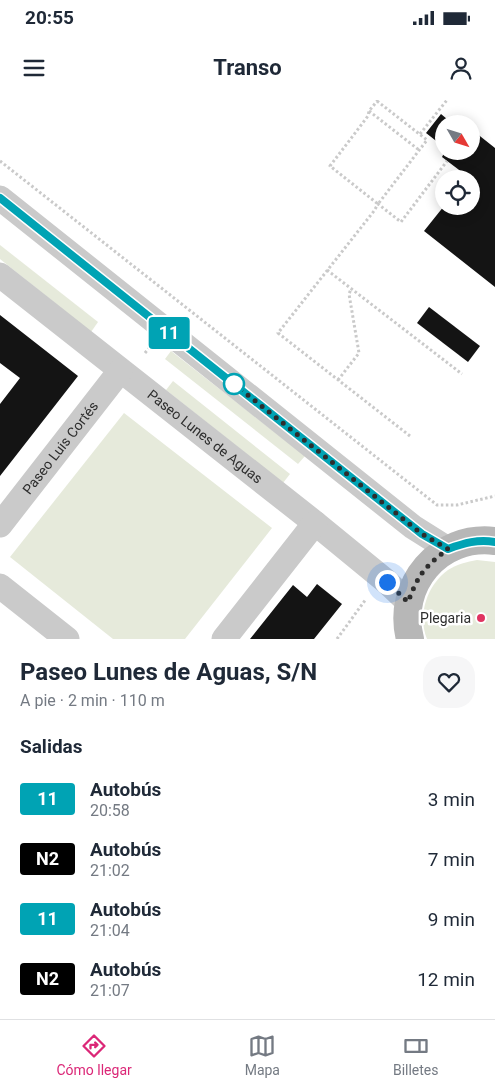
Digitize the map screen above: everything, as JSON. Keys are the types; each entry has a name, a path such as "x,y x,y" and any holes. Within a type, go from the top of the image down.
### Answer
{"main road":[{"path":"410,639 407,627 408,602 416,581 430,563 448,549 465,543 491,539"}],"street":[{"path":"0,198 418,530 448,549"},
{"name":"Paseo Lunes de Aguas","path":"0,274 120,371 315,523 387,582 408,602"},
{"name":"Paseo Luis Cortés","path":"0,525 120,371"},
{"path":"224,639 315,523"},
{"path":"0,586 67,639"}],"path":[{"path":"410,436 278,333 374,211 378,204 427,140 377,100 369,110 368,116 330,166 378,204 401,222 447,161"},
{"path":"420,134 447,100"},
{"path":"369,110 419,150"},
{"path":"0,160 437,505 457,505 495,496"},
{"path":"327,270 462,374"},
{"path":"338,380 359,353 349,294 351,289"},
{"path":"337,639 366,599"}],"shaded area":[{"path":"0,245 98,322 91,332 0,259"},
{"path":"171,351 305,456 298,464 165,359"},
{"path":"173,381 290,474 283,483 166,390"},
{"path":"124,413 272,528 185,639 113,639 10,557"},
{"path":"477,560 495,562 495,639 427,639 424,630 424,611 429,592 434,584 451,568"}],"building":[{"path":"435,122 435,140 426,133"},
{"path":"480,136 495,148 495,287 424,231 437,215 480,215 480,170 459,170 446,160 480,160"},
{"path":"429,307 480,346 468,362 417,323"},
{"path":"0,315 78,376 0,476 0,404 20,378 0,363"},
{"path":"317,584 342,604 314,639 250,639 293,585 307,597"}],"bus line":[{"name":"11","path":"0,198 422,534 448,549 465,543 483,540 495,542"}],"place":[{"name":"Plegaria","path":"481,618"}],"route":[{"path":"234,384 422,534 448,549 430,563 416,581 408,602 387,582"}]}
